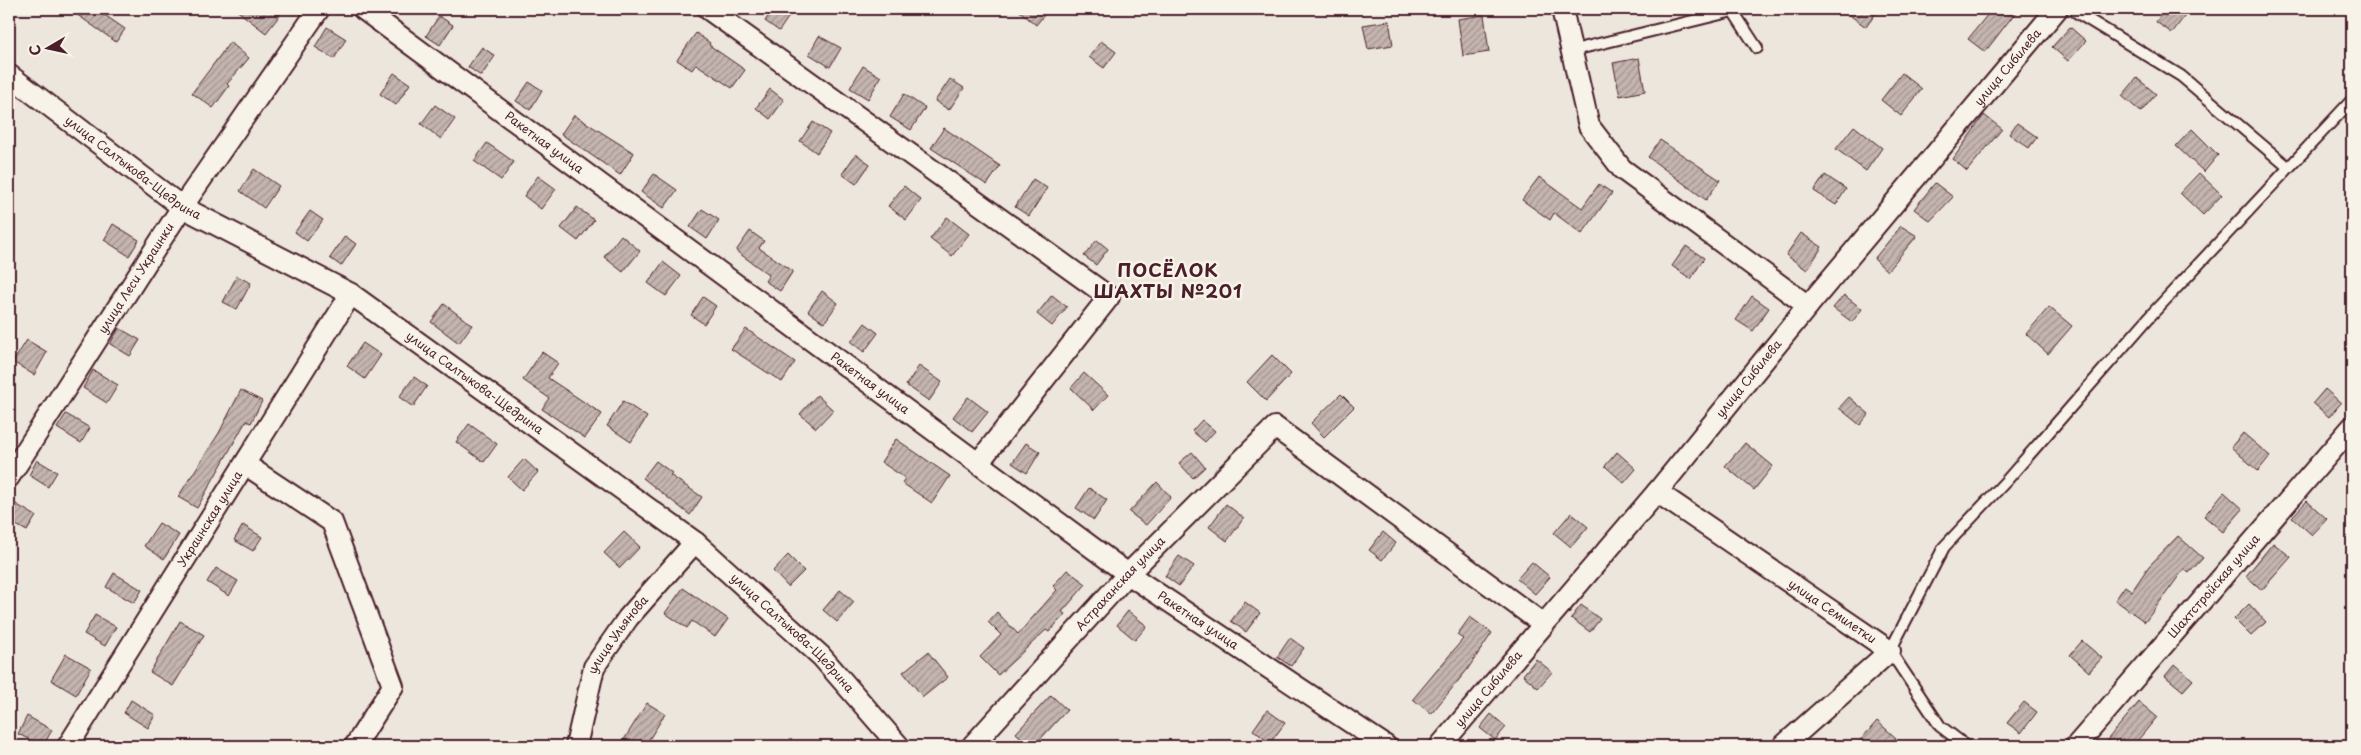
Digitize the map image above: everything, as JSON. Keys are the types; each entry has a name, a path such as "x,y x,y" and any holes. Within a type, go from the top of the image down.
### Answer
{"street":[{"name":"улица Леси Украинки","path":"9,477 182,207 320,9"},
{"name":"Ракетная улица","path":"362,9 979,462 1128,574 1386,746"},
{"path":"708,9 1109,297 979,462"},
{"path":"1562,9 1570,51 1589,126 1622,169 1808,306"},
{"name":"улица Сибилева","path":"1440,746 1657,492 1808,306 2056,9"},
{"name":"улица Салтыкова-Щедрина","path":"9,75 182,207 352,294 695,542 821,656 898,746"},
{"name":"Украинская улица","path":"68,746 246,466 352,294"},
{"name":"Астраханская улица","path":"972,746 1128,574 1274,427 1543,624"},
{"name":"Шахтстройская улица","path":"2076,746 2352,427"},
{"path":"246,466 332,522 393,686 355,746"},
{"name":"улица Семилетки","path":"1657,492 1890,650 1783,746"},
{"name":"улица Ульянова","path":"576,746 594,667 628,618 695,542"}],"lane":[{"path":"2071,9 2181,76 2288,167"},
{"path":"1570,51 1733,11 1757,48"},
{"path":"1966,746 1940,726 1890,650 1944,547 2007,480 2152,314 2352,100"}],"building":[{"path":"69,9 96,9 125,29 116,42"},
{"path":"235,9 272,9 280,15 266,33"},
{"path":"773,9 794,9 779,31 765,21"},
{"path":"1017,9 1049,9 1036,25"},
{"path":"1841,9 1879,9 1866,27"},
{"path":"1992,9 2018,9 1985,52 1968,39"},
{"path":"2165,9 2190,9 2172,33 2156,22"},
{"path":"1484,15 1489,52 1463,56 1458,19"},
{"path":"439,16 453,25 440,45 426,36"},
{"path":"1389,21 1393,45 1368,49 1363,25"},
{"path":"327,27 346,39 334,59 315,47"},
{"path":"2070,27 2086,41 2068,61 2052,47"},
{"path":"696,33 710,43 709,45 745,70 732,88 696,64 692,70 677,60"},
{"path":"819,36 841,48 830,67 809,54"},
{"path":"1101,41 1116,52 1104,68 1089,57"},
{"path":"230,42 249,58 227,84 229,86 213,108 192,93"},
{"path":"482,47 495,56 481,76 468,67"},
{"path":"1639,58 1645,91 1620,96 1613,63"},
{"path":"863,66 881,77 868,99 850,88"},
{"path":"394,73 410,84 396,105 380,94"},
{"path":"1902,73 1922,89 1901,116 1881,100"},
{"path":"2137,78 2156,94 2141,112 2122,96"},
{"path":"950,79 964,88 949,110 935,101"},
{"path":"529,82 542,90 530,110 516,101"},
{"path":"770,89 784,100 770,119 756,108"},
{"path":"904,94 925,108 911,130 890,117"},
{"path":"435,105 455,119 441,139 421,124"},
{"path":"574,115 634,153 620,175 561,134"},
{"path":"1984,115 2002,129 1967,171 1953,159"},
{"path":"813,122 830,133 817,153 800,141"},
{"path":"2017,123 2037,137 2029,148 2009,134"},
{"path":"1854,126 1882,148 1866,171 1836,149"},
{"path":"944,128 1000,166 987,185 931,148"},
{"path":"2192,129 2218,155 2204,172 2176,146"},
{"path":"1660,140 1720,180 1706,200 1648,157"},
{"path":"487,143 514,162 501,180 474,161"},
{"path":"856,154 870,164 856,184 842,174"},
{"path":"254,169 279,186 264,208 240,191"},
{"path":"2199,173 2222,195 2203,215 2180,193"},
{"path":"654,174 677,190 664,208 641,192"},
{"path":"1825,175 1846,189 1836,205 1814,191"},
{"path":"538,176 556,189 541,209 524,196"},
{"path":"1539,177 1582,208 1599,184 1612,193 1582,234 1554,213 1550,220 1522,200"},
{"path":"1033,179 1047,188 1029,216 1015,207"},
{"path":"1935,183 1953,197 1930,221 1914,209"},
{"path":"904,186 921,200 906,220 888,206"},
{"path":"577,207 594,220 578,241 561,228"},
{"path":"702,209 719,220 707,239 690,227"},
{"path":"310,211 323,220 307,241 295,232"},
{"path":"947,217 969,234 952,256 930,239"},
{"path":"113,224 139,240 129,256 104,240"},
{"path":"1901,226 1917,236 1887,271 1874,259"},
{"path":"750,231 764,241 759,248 793,271 780,291 765,281 769,275 736,251"},
{"path":"1801,233 1822,247 1807,270 1786,255"},
{"path":"621,235 640,251 623,272 604,257"},
{"path":"345,236 356,244 341,266 330,258"},
{"path":"1097,240 1108,249 1096,265 1084,256"},
{"path":"1686,246 1704,258 1691,279 1672,266"},
{"path":"663,262 681,276 666,296 648,283"},
{"path":"237,276 251,283 237,309 223,302"},
{"path":"822,291 838,303 824,323 808,311"},
{"path":"1052,295 1067,307 1052,326 1037,314"},
{"path":"1844,295 1862,309 1852,322 1833,308"},
{"path":"1752,296 1769,308 1753,331 1736,320"},
{"path":"703,297 716,306 704,324 691,315"},
{"path":"444,304 472,325 459,343 431,322"},
{"path":"2049,307 2072,326 2048,354 2026,334"},
{"path":"865,323 878,333 864,352 851,342"},
{"path":"119,328 140,340 130,356 110,344"},
{"path":"746,329 795,362 782,382 731,349"},
{"path":"27,340 47,352 34,375 13,362"},
{"path":"363,343 381,355 365,379 347,366"},
{"path":"542,352 558,363 548,378 602,414 585,438 542,409 549,398 523,380"},
{"path":"1272,355 1291,374 1266,401 1247,382"},
{"path":"919,366 942,382 929,401 906,385"},
{"path":"93,370 118,385 107,403 83,388"},
{"path":"1084,373 1108,395 1094,410 1071,388"},
{"path":"414,377 427,386 413,407 399,397"},
{"path":"2325,389 2341,403 2329,417 2313,403"},
{"path":"241,390 262,401 251,423 246,421 197,508 178,497 219,433"},
{"path":"1341,394 1354,407 1324,437 1311,423"},
{"path":"817,395 833,410 816,428 800,414"},
{"path":"968,397 988,412 972,432 953,417"},
{"path":"1849,397 1869,414 1860,425 1839,408"},
{"path":"623,401 647,417 631,442 607,426"},
{"path":"66,414 90,428 81,443 57,428"},
{"path":"1202,420 1215,431 1205,442 1192,431"},
{"path":"469,424 497,444 484,462 456,442"},
{"path":"2243,433 2270,456 2258,471 2231,447"},
{"path":"896,439 950,476 932,503 902,483 905,478 881,462"},
{"path":"1026,443 1040,452 1027,473 1012,463"},
{"path":"1745,443 1773,466 1754,490 1725,466"},
{"path":"1192,452 1205,467 1193,478 1179,463"},
{"path":"1617,452 1636,469 1624,483 1605,466"},
{"path":"524,459 538,472 522,490 508,477"},
{"path":"37,460 57,472 48,487 29,475"},
{"path":"656,461 672,473 670,475 702,497 690,515 643,478"},
{"path":"1157,482 1171,497 1146,525 1129,512"},
{"path":"1089,488 1107,500 1094,520 1076,508"},
{"path":"2224,492 2243,509 2223,532 2204,516"},
{"path":"9,500 36,516 27,531 9,521"},
{"path":"2307,501 2327,519 2312,535 2292,517"},
{"path":"1226,504 1244,518 1227,541 1209,527"},
{"path":"1571,513 1588,527 1571,547 1554,533"},
{"path":"159,523 179,535 164,559 144,546"},
{"path":"243,525 262,537 253,551 234,540"},
{"path":"624,532 640,547 620,568 604,553"},
{"path":"1383,532 1396,543 1382,560 1369,550"},
{"path":"2178,536 2203,558 2189,573 2184,569 2145,622 2115,600 2125,586 2132,591 2149,566"},
{"path":"2273,543 2291,557 2262,590 2246,576"},
{"path":"788,555 804,571 788,587 773,571"},
{"path":"1179,556 1194,566 1179,586 1165,576"},
{"path":"1532,562 1550,577 1535,594 1517,579"},
{"path":"216,568 238,581 229,596 207,582"},
{"path":"1067,570 1086,584 1062,612 1065,614 1049,632 1046,630 998,675 980,657 1001,635 988,622 997,612 1018,634 1057,590 1053,586"},
{"path":"114,573 142,590 134,603 106,587"},
{"path":"683,588 728,619 715,637 692,621 687,628 665,613"},
{"path":"840,590 854,602 837,622 823,610"},
{"path":"1245,602 1260,613 1246,632 1231,621"},
{"path":"2249,604 2266,622 2251,636 2234,619"},
{"path":"1581,605 1600,619 1590,632 1571,618"},
{"path":"1128,611 1147,626 1135,640 1117,625"},
{"path":"95,615 116,627 105,646 84,634"},
{"path":"1470,617 1492,633 1467,670 1431,714 1413,699 1463,639 1457,635"},
{"path":"180,621 204,635 173,686 150,672"},
{"path":"1290,638 1304,648 1291,666 1277,657"},
{"path":"2082,641 2102,658 2089,672 2070,655"},
{"path":"928,652 948,677 923,697 903,672"},
{"path":"66,654 91,668 76,695 51,680"},
{"path":"1536,659 1552,672 1538,688 1523,675"},
{"path":"2175,664 2193,680 2183,691 2165,676"},
{"path":"1051,695 1067,710 1034,746 1030,746 1016,733"},
{"path":"131,700 155,715 148,728 124,713"},
{"path":"2024,702 2037,712 2021,733 2007,723"},
{"path":"2139,702 2157,717 2133,746 2114,746 2107,740"},
{"path":"647,703 665,714 645,746 620,746"},
{"path":"1267,710 1285,723 1270,743 1253,730"},
{"path":"1491,714 1506,727 1495,740 1480,728"},
{"path":"27,716 52,730 43,746 18,734"},
{"path":"1877,721 1896,738 1889,746 1855,746"}],"district":[{"name":"ПОСЁЛОК ШАХТЫ №201","path":"1168,281"}]}
